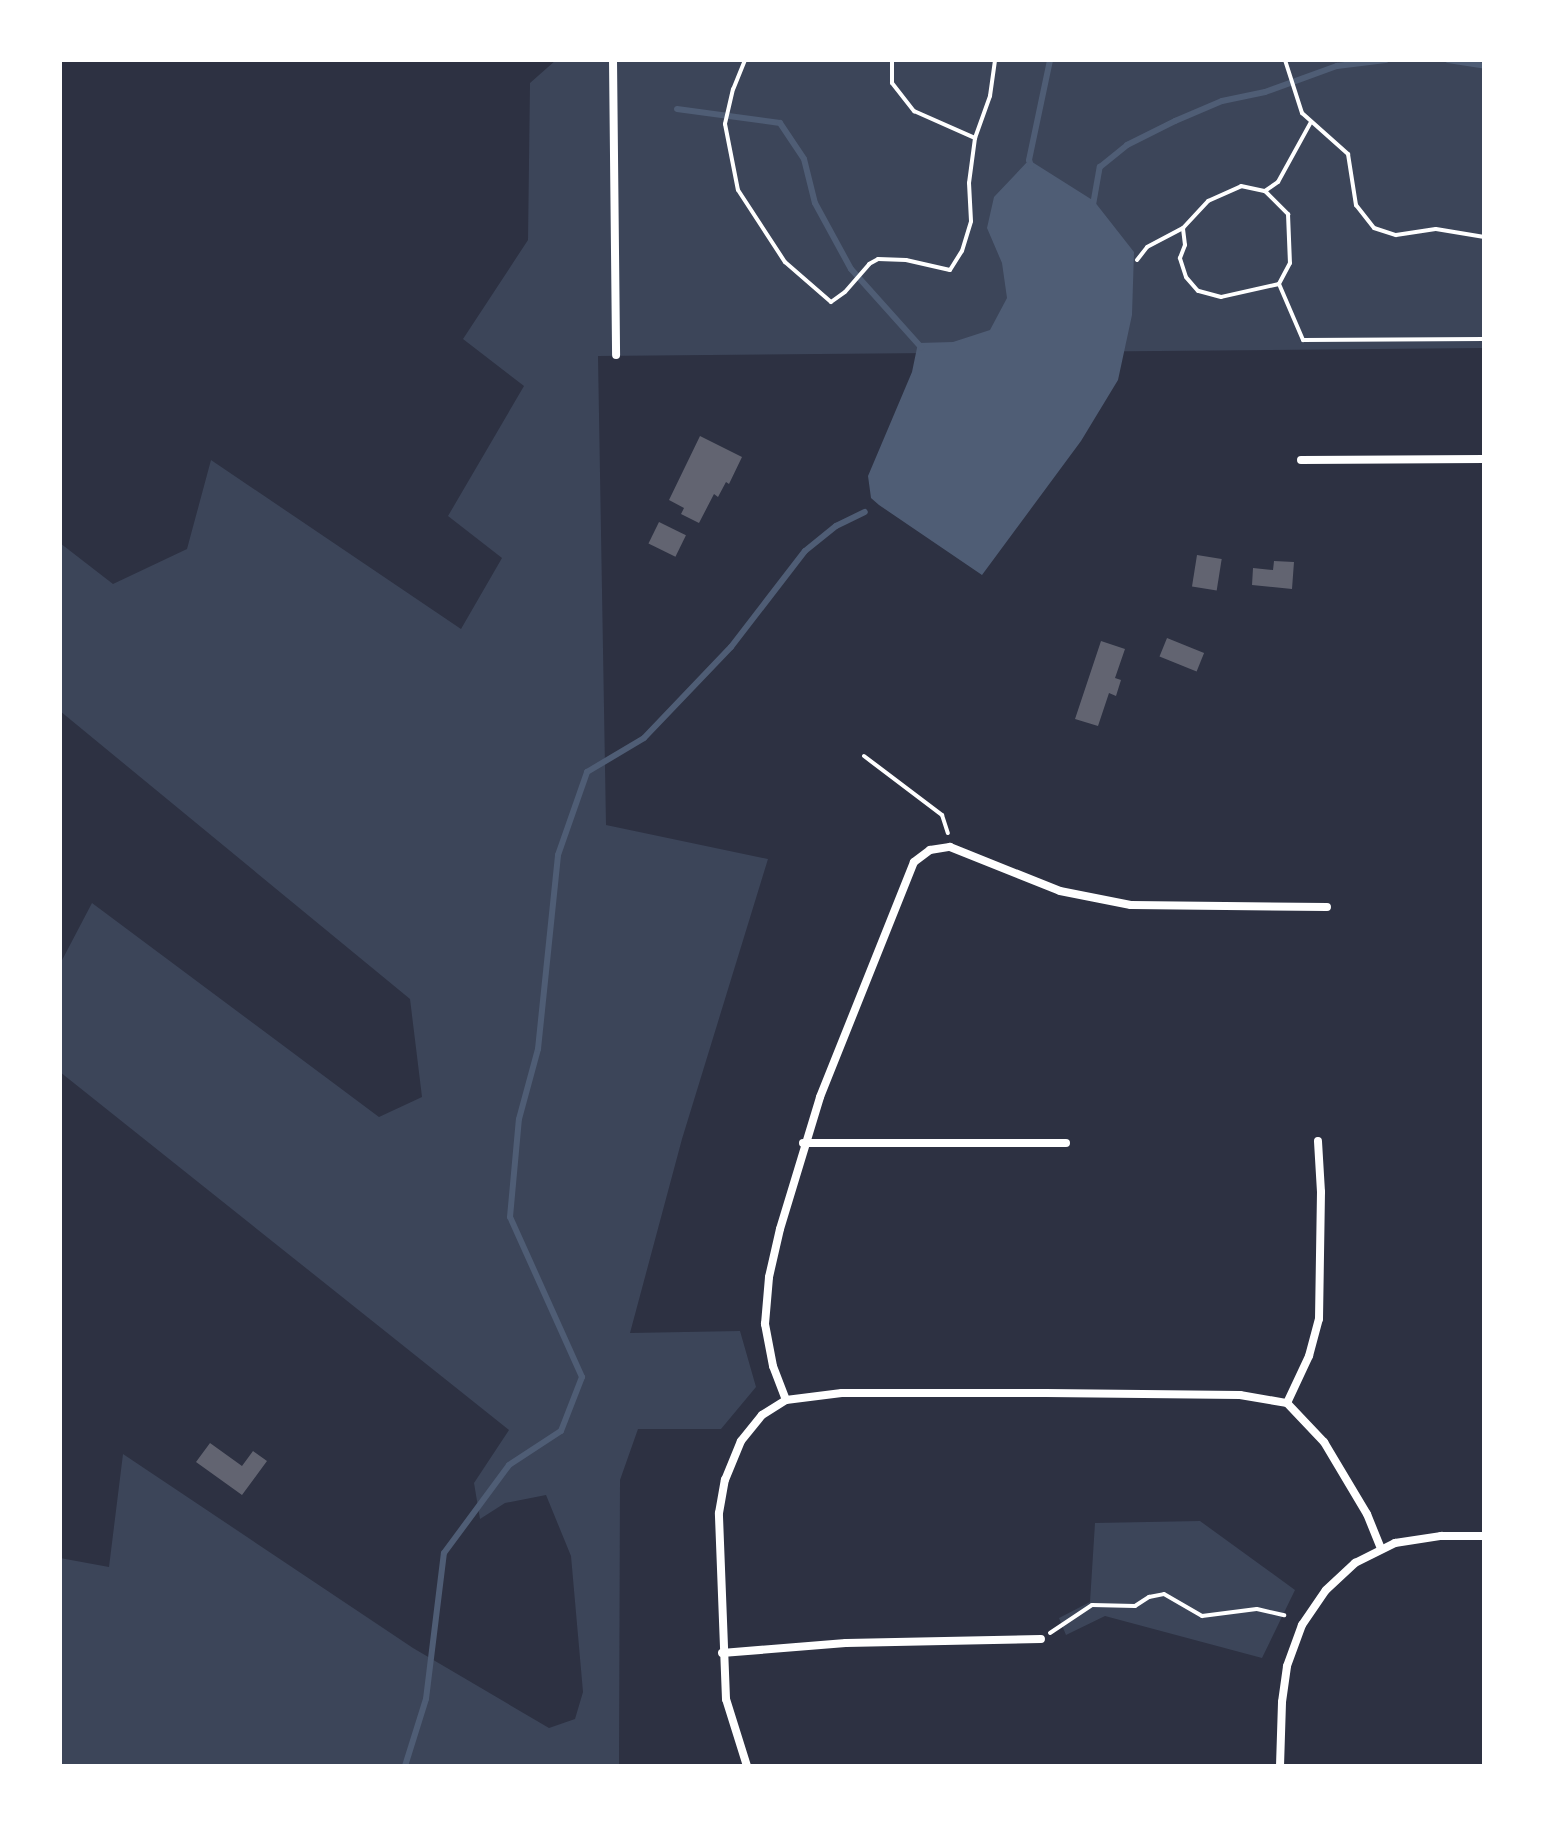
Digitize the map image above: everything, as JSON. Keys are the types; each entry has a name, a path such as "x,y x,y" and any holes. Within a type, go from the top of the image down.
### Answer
{"street":[{"path":"613,60 616,355"},
{"path":"1301,460 1484,459"},
{"path":"786,1400 773,1366 765,1324 769,1277 803,1143 914,862 930,850 950,847 1060,891 1131,905 1327,907"},
{"path":"1287,1403 1309,1356 1319,1319 1321,1192 1318,1141"},
{"path":"803,1143 1066,1143"},
{"path":"747,1766 726,1699 719,1513 725,1480 741,1441 762,1415 786,1400 842,1393 1046,1393 1240,1395 1287,1403 1324,1442 1367,1514 1381,1548"},
{"path":"1280,1766 1284,1690 1294,1644 1302,1625 1338,1576 1381,1548 1414,1539 1484,1536"},
{"path":"722,1653 846,1643 1041,1639"}],"path":[{"path":"745,60 725,124 738,190 785,262 831,302 878,259 906,260 950,270 962,251 971,221 969,183 975,138 990,96 995,60"},
{"path":"892,60 892,83 914,111 975,138"},
{"path":"1285,60 1295,100 1311,122 1348,154 1356,205 1374,228 1396,235 1436,229 1484,237"},
{"path":"1265,191 1278,182 1311,122"},
{"path":"1137,260 1147,247 1183,228 1208,201 1241,186 1265,191 1288,214 1290,263 1279,284 1221,297 1198,291 1186,277 1180,258 1185,245 1183,228"},
{"path":"1279,284 1303,340 1484,339"},
{"path":"864,756 942,815 950,847"},
{"path":"1041,1639 1092,1605 1135,1606 1149,1597 1164,1594 1202,1616 1257,1609 1284,1615"}],"shaded area":[{"path":"556,60 1484,60 1484,348 598,356 606,825 768,859 682,1139 630,1333 740,1331 756,1387 721,1429 638,1429 620,1480 619,1766 60,1766 60,1558 109,1567 123,1454 413,1648 549,1728 575,1719 583,1692 571,1556 546,1495 505,1503 480,1519 474,1483 509,1430 60,1072 60,964 92,903 379,1117 422,1097 410,999 60,711 60,543 113,584 187,549 211,460 461,629 502,558 448,516 524,386 463,339 528,240 530,83"},
{"path":"1029,160 1094,201 1134,252 1132,315 1118,380 1081,441 982,575 879,505 871,498 868,476 912,372 918,343 953,342 990,330 1007,298 1002,263 987,228 994,197"},
{"path":"1200,1521 1295,1590 1262,1658 1105,1616 1066,1635 1059,1618 1090,1602 1095,1523"}],"building":[{"path":"700,436 742,457 729,484 726,482 718,497 714,494 699,523 681,514 684,508 669,500"},
{"path":"659,522 686,535 675,557 648,544"},
{"path":"1197,555 1222,559 1217,591 1192,587"},
{"path":"1274,561 1294,562 1292,589 1252,585 1253,568 1273,570"},
{"path":"1167,638 1204,653 1197,672 1160,657"},
{"path":"1101,641 1125,649 1115,678 1121,680 1116,696 1109,693 1098,726 1075,719"},
{"path":"210,1443 242,1466 253,1451 267,1461 242,1495 196,1462"}],"waterway":[{"path":"1031,166 1029,160 1050,60"},
{"path":"1093,205 1100,167 1127,145 1175,121 1222,101 1265,92 1337,66 1386,60"},
{"path":"1448,60 1484,66"},
{"path":"677,109 780,123 804,159 815,203 851,269 921,347"},
{"path":"405,1766 426,1699 444,1553 509,1465 561,1431 582,1377 510,1217 519,1119 538,1049 558,855 587,772 644,738 731,647 805,551 836,526 865,512"}]}
